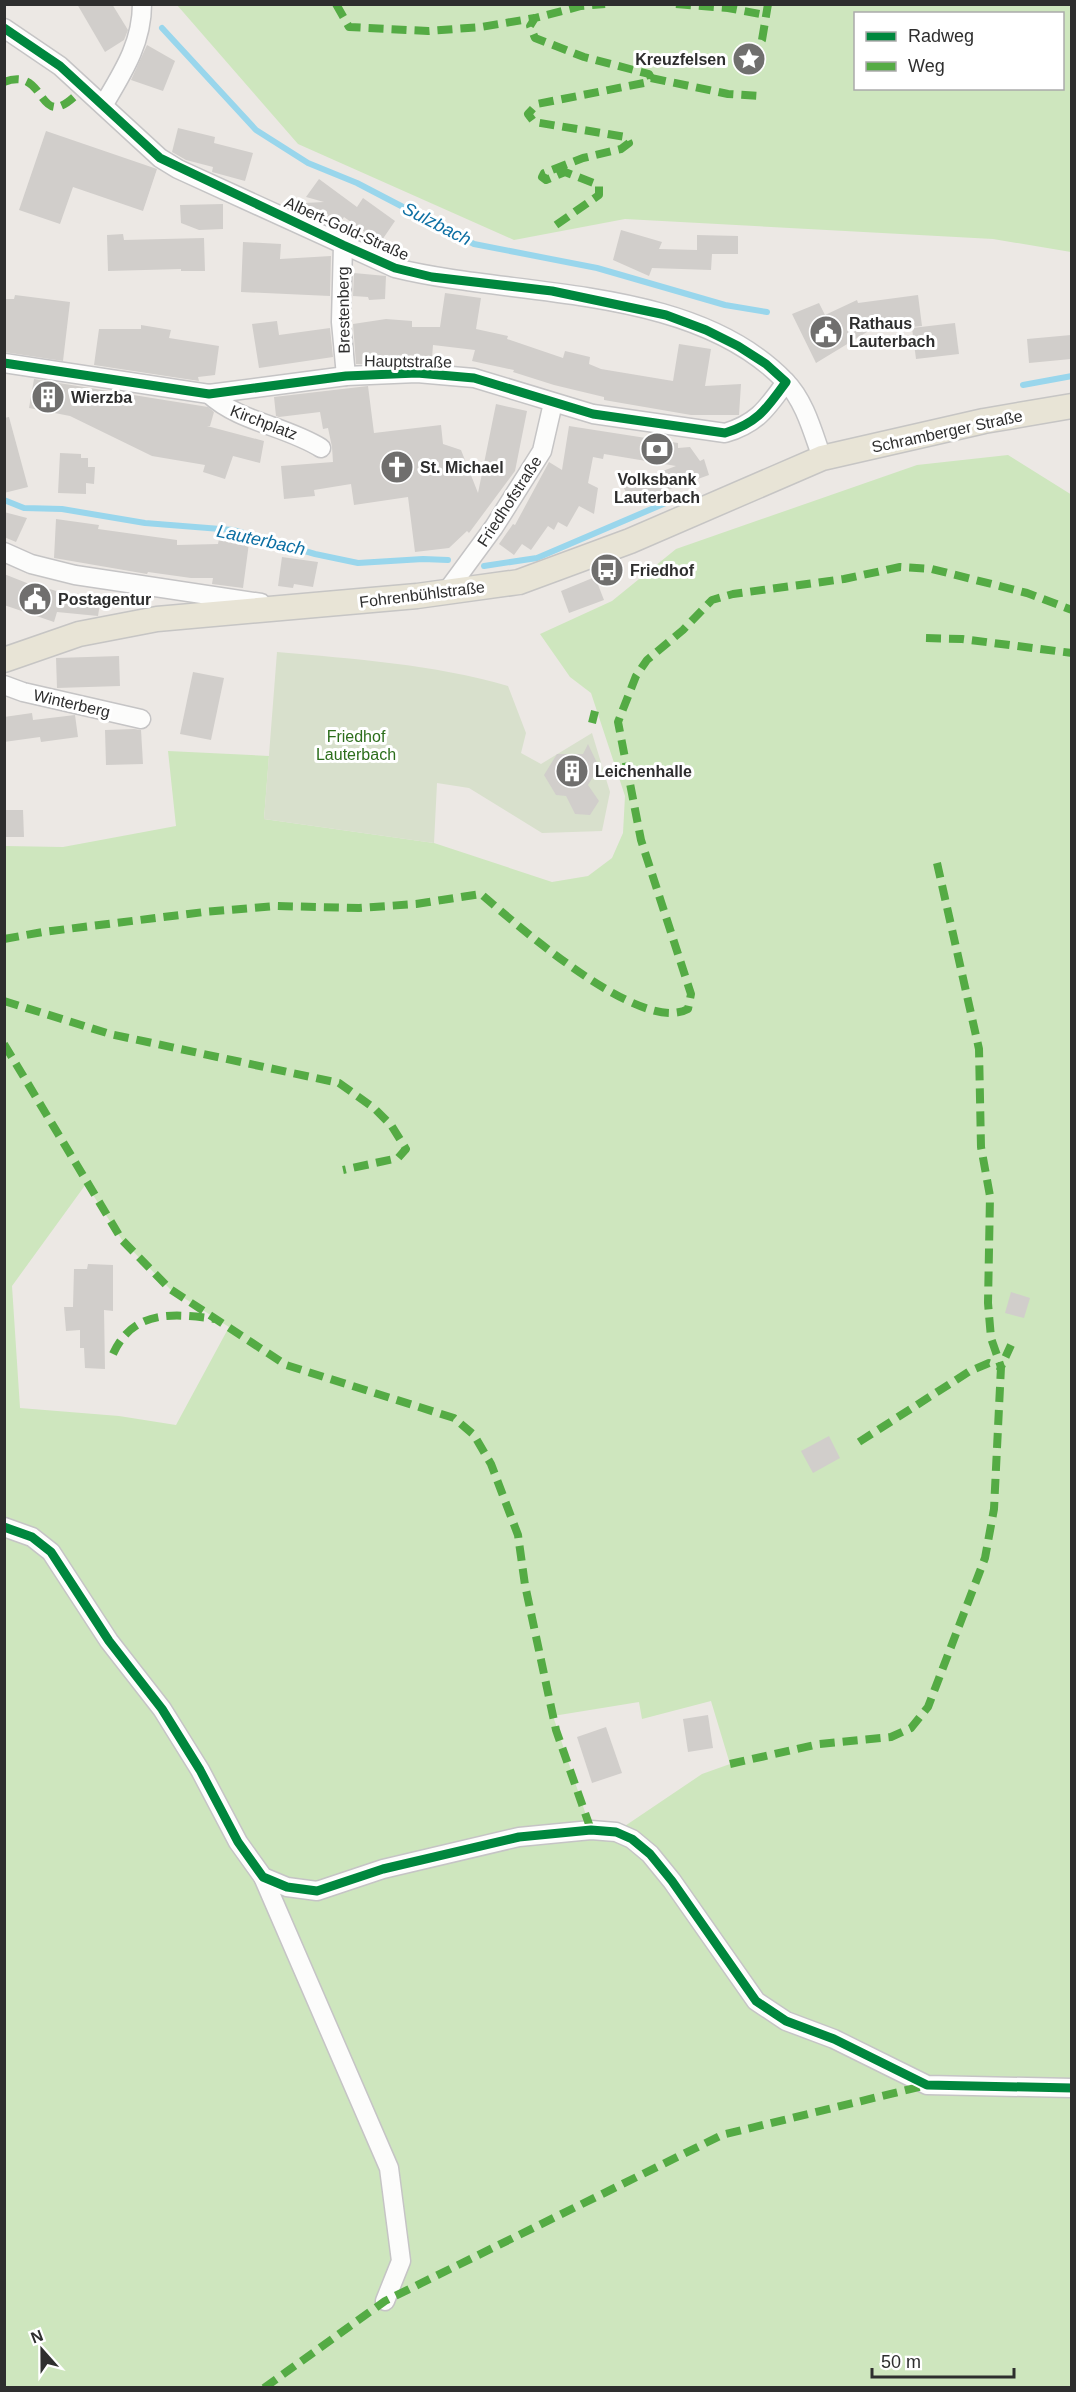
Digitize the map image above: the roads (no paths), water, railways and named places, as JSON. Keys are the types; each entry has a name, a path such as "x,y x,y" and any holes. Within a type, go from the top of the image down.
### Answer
{"main road":[{"name":"Schramberger Straße","path":"822,458 984,422 1071,406"},
{"name":"Fohrenbühlstraße","path":"4,660 79,634 111,626 519,582 570,564 822,458"}],"street":[{"path":"104,104 132,55 142,25 142,4"},
{"name":"Albert-Gold-Straße","path":"4,28 60,66 104,104 160,158 178,169 394,268 432,277 552,291 666,315 706,330 738,346 766,364 786,382 809,421 822,458"},
{"name":"Brestenberg","path":"343,245 341,322 346,376"},
{"name":"Hauptstraße","path":"4,363 209,394 346,376 417,373 474,378 553,404 593,414 726,433 744,427 764,413 786,382"},
{"name":"Kirchplatz","path":"209,394 222,407 301,435 321,448"},
{"name":"Friedhofstraße","path":"447,591 494,527 542,451 553,404"},
{"path":"4,552 31,564 75,575 282,607"},
{"name":"Winterberg","path":"4,685 22,692 141,719"},
{"path":"4,1527 32,1537 51,1552 109,1641 162,1710 200,1770 238,1842 263,1877 389,2168 401,2261 385,2301"},
{"path":"263,1877 287,1887 317,1891 383,1869 519,1837 591,1830 616,1832 632,1839 650,1854 672,1881 756,2001 786,2021 843,2043 927,2085 1071,2088"}],"waterway":[{"name":"Sulzbach","path":"162,28 256,130 308,163 357,183 474,244 597,268 725,305 767,312"},
{"name":"Lauterbach","path":"1023,385 1072,376"},
{"name":"Lauterbach","path":"4,500 24,508 62,509 145,523 233,530 315,554 358,563 423,559 448,560"},
{"name":"Lauterbach","path":"484,566 537,558 668,502"}],"place":[{"name":"Kreuzfelsen","path":"749,59"},
{"name":"Rathaus Lauterbach","path":"826,332"},
{"name":"Wierzba","path":"48,397"},
{"name":"Volksbank Lauterbach","path":"657,449"},
{"name":"St. Michael","path":"397,467"},
{"name":"Friedhof","path":"607,570"},
{"name":"Postagentur","path":"35,599"},
{"name":"Leichenhalle","path":"572,771"}],"park label":[{"name":"Friedhof Lauterbach","path":"356,745"}]}
